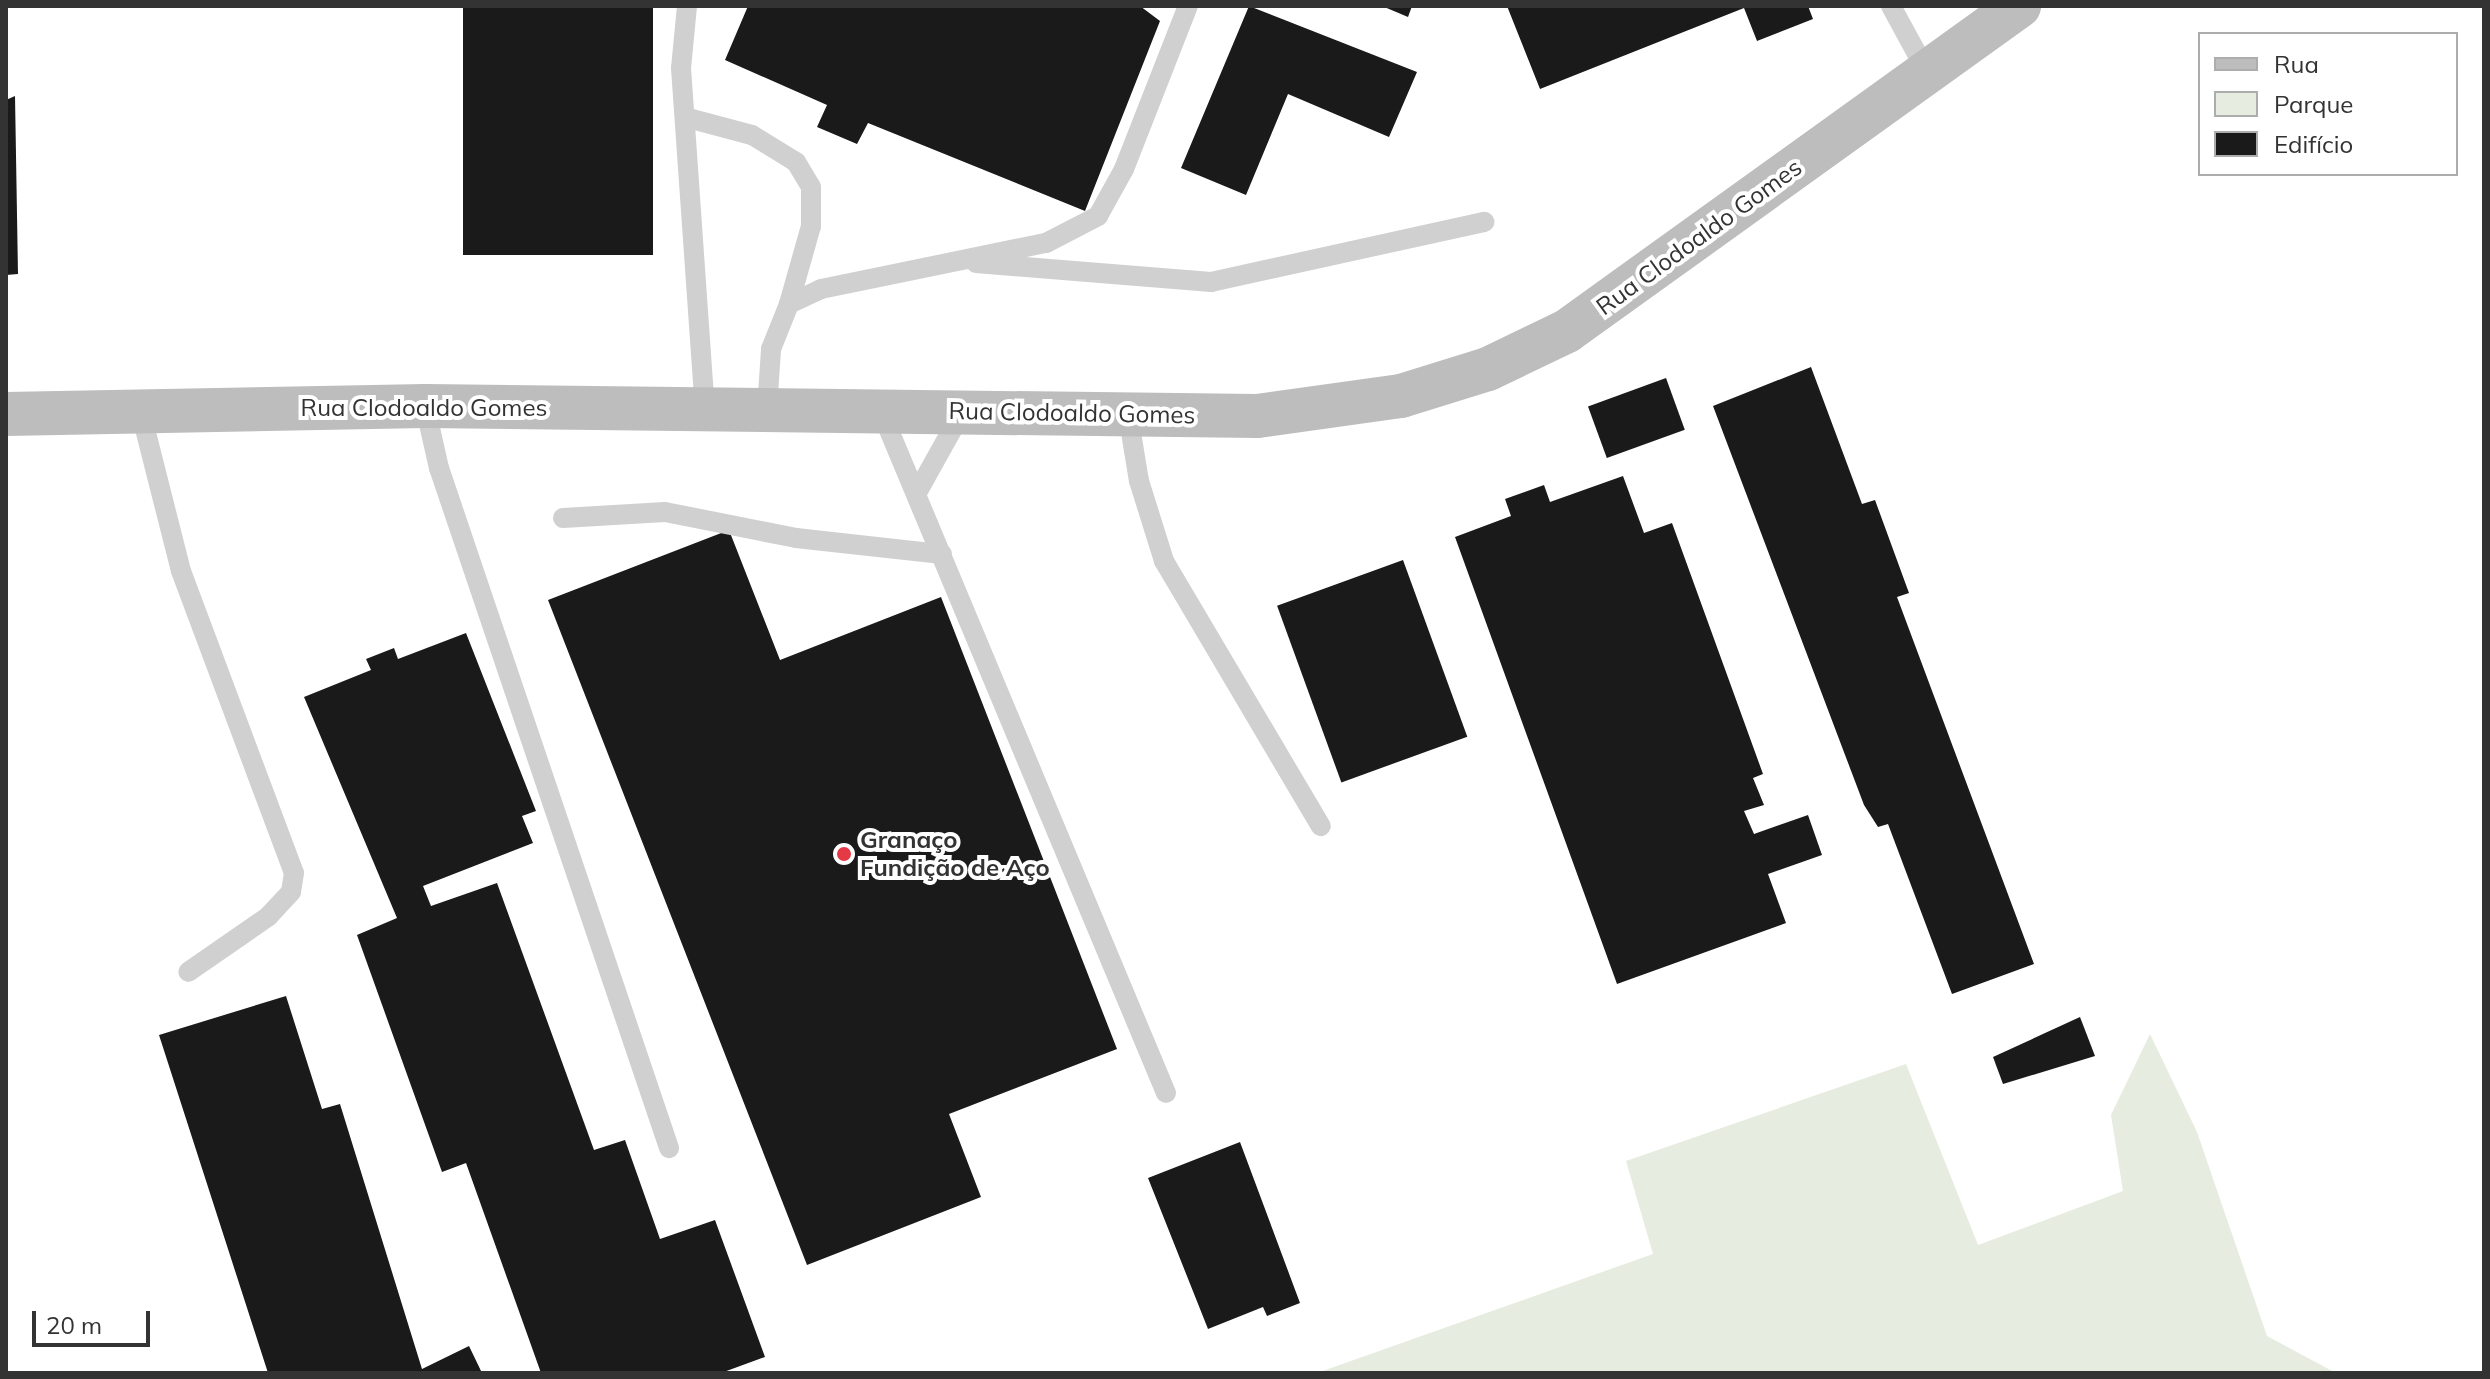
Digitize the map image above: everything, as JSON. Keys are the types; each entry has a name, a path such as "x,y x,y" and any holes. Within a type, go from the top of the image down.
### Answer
{"main road":[{"name":"Rua Clodoaldo Gomes","path":"6,414 140,409 425,406 880,409 1257,416 1335,409 1488,369 1567,331 2016,7"}],"lane":[{"path":"687,6 681,68 688,118 705,410"},
{"path":"789,304 821,289 1046,243 1098,216 1124,169 1188,6"},
{"path":"1891,6 1927,72"},
{"path":"688,118 752,135 796,162 811,187 811,226 789,304 771,349 767,410"},
{"path":"964,262 1066,276 1211,282 1484,222"},
{"path":"425,406 439,468 669,1148"},
{"path":"140,409 181,571 294,873 291,892 269,916 188,972"},
{"path":"880,409 919,489 942,554 1166,1093"},
{"path":"919,489 963,411"},
{"path":"1128,414 1164,561 1321,826"},
{"path":"563,518 665,512 796,538 942,554"}],"green space":[{"path":"2150,1034 2197,1132 2267,1336 2336,1373 1317,1373 1653,1254 1626,1161 1906,1064 1978,1245 2123,1191 2111,1115"}],"building":[{"path":"463,6 653,6 653,255 463,255"},
{"path":"748,6 1140,6 1160,21 1085,211 868,123 857,144 817,127 827,105 725,60"},
{"path":"1249,6 1417,72 1389,137 1288,94 1246,195 1181,168"},
{"path":"1382,6 1412,6 1408,17"},
{"path":"1507,6 1808,6 1813,19 1757,41 1744,8 1540,89"},
{"path":"15,96 18,274 6,275 6,100"},
{"path":"1811,367 1862,504 1875,500 1909,593 1897,597 2034,964 1952,994 1888,824 1878,827 1864,805 1713,406"},
{"path":"1666,378 1685,430 1607,458 1588,406"},
{"path":"1623,476 1644,533 1672,523 1763,774 1753,778 1764,805 1744,811 1754,834 1808,815 1822,855 1768,874 1786,923 1617,984 1455,537 1511,516 1505,499 1544,485 1550,502"},
{"name":"Granaço Fundição de Aço","path":"729,530 780,660 941,597 1117,1049 949,1114 981,1197 807,1265 548,600"},
{"path":"1403,560 1467,737 1341,782 1277,606"},
{"path":"466,633 536,811 522,816 533,843 423,886 431,906 497,883 594,1150 625,1140 660,1239 715,1220 765,1357 721,1373 541,1373 466,1163 442,1172 357,935 397,918 304,697 371,670 366,659 394,648 398,659"},
{"path":"286,996 322,1109 340,1104 422,1369 469,1346 482,1373 268,1373 159,1035"},
{"path":"2080,1017 2095,1056 2003,1084 1993,1057"},
{"path":"1240,1142 1300,1303 1267,1316 1263,1307 1208,1329 1148,1178"}],"place":[{"name":"Granaço Fundição de Aço","path":"844,854"}]}
